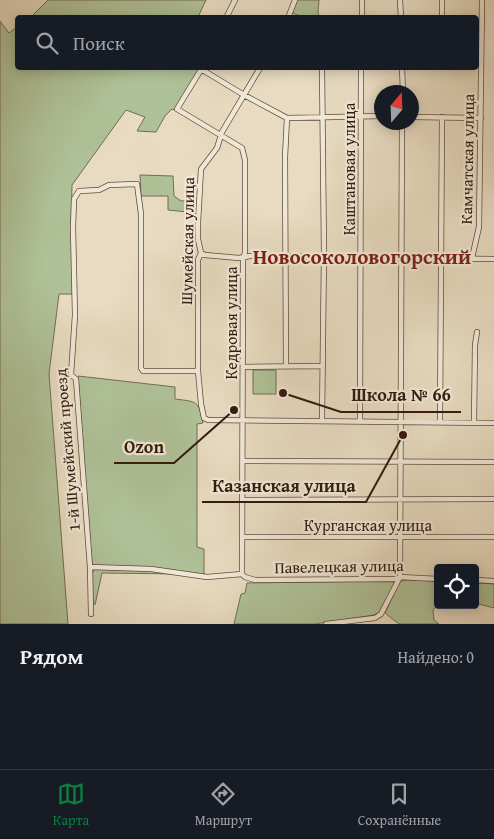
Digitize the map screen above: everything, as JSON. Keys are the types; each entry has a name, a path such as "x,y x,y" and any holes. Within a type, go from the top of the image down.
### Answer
{"street":[{"path":"228,15 235,0"},
{"path":"289,15 295,0"},
{"path":"362,0 362,15"},
{"path":"400,0 401,15"},
{"path":"442,0 442,15"},
{"name":"Камчатская улица","path":"472,258 479,227 482,0"},
{"name":"Кедровая улица","path":"201,70 177,109 242,148 244,154 242,574"},
{"path":"205,70 244,95 287,118 374,116"},
{"name":"Шумейская улица","path":"243,420 208,420 204,418 201,404 198,371 198,260 201,253 198,222 200,172 217,148 221,135 259,70"},
{"path":"322,70 324,257 322,421"},
{"name":"Каштановая улица","path":"360,421 361,70"},
{"path":"402,70 402,85"},
{"path":"419,117 481,118"},
{"path":"440,422 442,117"},
{"path":"286,366 285,157 287,118"},
{"path":"326,624 375,618 381,614 400,577 402,130"},
{"name":"1-й Шумейский проезд","path":"91,614 90,568 76,379 71,375 76,315 74,199 79,191 99,190 109,185 138,184 141,214 141,368 143,371 198,371"},
{"path":"201,253 205,255 244,257 440,257 494,259"},
{"path":"474,423 475,345 477,332"},
{"path":"243,366 322,366"},
{"path":"243,420 400,421 494,424"},
{"path":"243,461 494,462"},
{"path":"242,500 494,500"},
{"name":"Курганская улица","path":"242,537 494,537"},
{"path":"90,568 151,569 207,577 237,576 242,574"},
{"name":"Павелецкая улица","path":"242,574 245,578 254,580 395,579 400,577 434,579"},
{"path":"479,580 494,581"}],"green space":[{"path":"48,0 206,0 199,15 33,15"},
{"path":"293,0 319,0 319,15 300,15 289,10"},
{"path":"0,21 9,33 15,28 15,70 201,70 175,110 172,109 165,116 156,132 137,131 145,117 126,110 72,185 71,228 74,294 59,294 49,374 68,624 0,624"},
{"path":"140,175 173,176 174,196 181,201 198,200 197,213 168,210 168,196 141,196"},
{"path":"253,370 276,370 276,394 253,394"},
{"path":"78,376 175,387 175,399 193,402 198,406 203,423 197,424 197,547 204,549 204,575 151,567 96,566 91,563"},
{"path":"95,569 179,574 102,573 95,605 93,603 91,575"},
{"path":"392,581 395,584 380,612 374,615 315,624 234,624 241,594 245,593 247,583"},
{"path":"401,581 434,581 434,620 439,624 399,624 385,613"},
{"path":"479,583 494,584 494,608 479,604"}],"place":[{"name":"Школа № 66","path":"283,393"},
{"name":"Ozon","path":"234,410"},
{"name":"Казанская улица","path":"403,435"}],"district":[{"name":"Новосоколовогорский","path":"362,257"}]}
